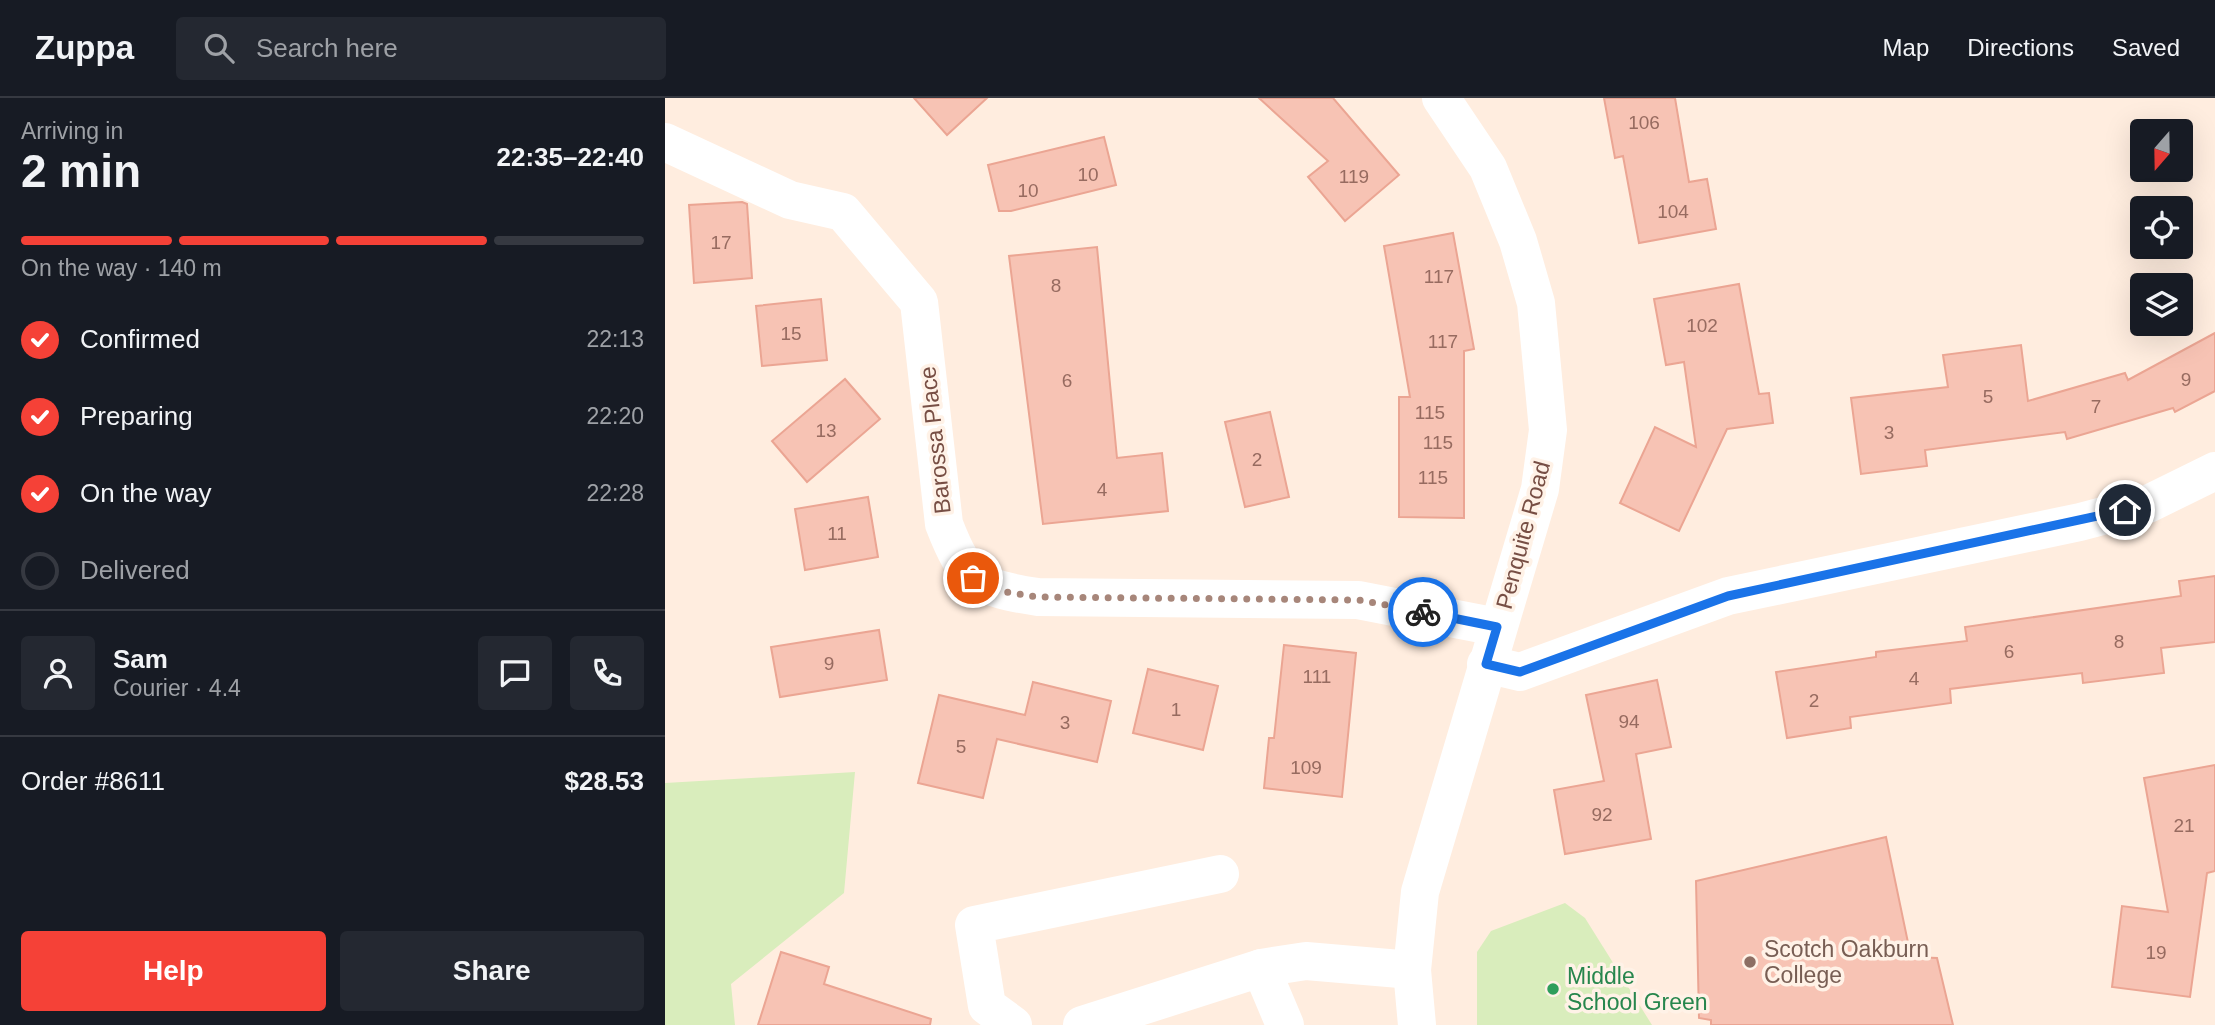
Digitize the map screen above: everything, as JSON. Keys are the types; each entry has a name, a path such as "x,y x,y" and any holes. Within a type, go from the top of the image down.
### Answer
{"street":[{"name":"Penquite Road","path":"1417,1025 1412,970 1420,892 1540,489 1548,430 1545,374 1536,303 1518,241 1488,168 1441,98"},
{"name":"Barossa Place","path":"665,142 790,200 842,212 919,302 944,524 956,554 973,578 1000,591 1038,597 1359,600 1497,627"},
{"path":"1486,664 1520,672 1728,596 2080,522 2148,504 2215,471"},
{"path":"1013,1025 987,1006 974,925 1220,874"},
{"path":"1082,1025 1261,968 1306,961 1412,970"},
{"path":"1261,968 1285,1025"}],"green space":[{"path":"855,772 844,893 731,984 735,1025 665,1025 665,783"},
{"name":"Middle School Green","path":"1565,903 1585,918 1652,1025 1477,1025 1477,952 1491,931"}],"building":[{"path":"914,98 987,98 947,135"},
{"path":"1259,98 1333,98 1399,175 1345,221 1308,177 1328,161"},
{"path":"1604,98 1675,98 1689,182 1707,179 1716,229 1639,243 1623,156 1615,158"},
{"path":"1104,137 1116,185 1011,211 999,211 988,165"},
{"path":"747,204 752,278 694,283 689,205"},
{"path":"1453,233 1474,349 1464,351 1464,518 1399,517 1399,397 1410,397 1384,246"},
{"path":"1097,247 1117,458 1162,453 1168,511 1043,524 1009,256"},
{"path":"1739,284 1759,394 1769,393 1773,423 1727,429 1679,531 1620,503 1655,427 1696,447 1684,362 1666,365 1654,299"},
{"path":"821,299 827,360 762,366 756,306"},
{"path":"2215,333 2215,391 2175,412 2173,408 2067,439 2065,432 1925,450 1927,466 1861,474 1851,398 1948,387 1943,355 2021,345 2028,401 2125,373 2128,380"},
{"path":"845,379 880,419 807,482 772,441"},
{"path":"1270,412 1289,497 1245,507 1225,422"},
{"path":"868,497 878,557 805,570 795,509"},
{"path":"2215,576 2215,642 2161,648 2164,673 2083,683 2082,673 1950,689 1951,703 1850,717 1851,728 1787,738 1776,672 1876,657 1876,652 1967,641 1965,627 2181,596 2179,581"},
{"path":"879,630 887,680 780,697 771,647"},
{"path":"1284,645 1356,653 1342,797 1264,788 1269,738 1274,738"},
{"path":"1148,669 1218,686 1203,750 1133,733"},
{"path":"1657,680 1671,747 1636,754 1651,839 1565,854 1554,790 1604,781 1586,695"},
{"path":"1033,682 1111,701 1097,762 997,739 983,798 918,783 939,695 1025,715"},
{"path":"2215,765 2215,871 2207,873 2190,997 2112,987 2122,906 2168,912 2144,778"},
{"path":"1886,837 1911,957 1937,958 1953,1025 1711,1025 1711,1020 1699,1018 1696,881"},
{"path":"781,952 829,967 824,984 931,1019 930,1025 758,1025"}],"way so far":[{"path":"973,578 1000,591 1038,597 1359,600 1423,612"}],"place":[{"name":"Scotch Oakburn College","path":"1750,962"},
{"name":"Middle School Green","path":"1553,989"}],"route":[{"path":"1423,612 1497,627 1486,664 1520,672 1728,596 2080,522 2125,510"}]}
